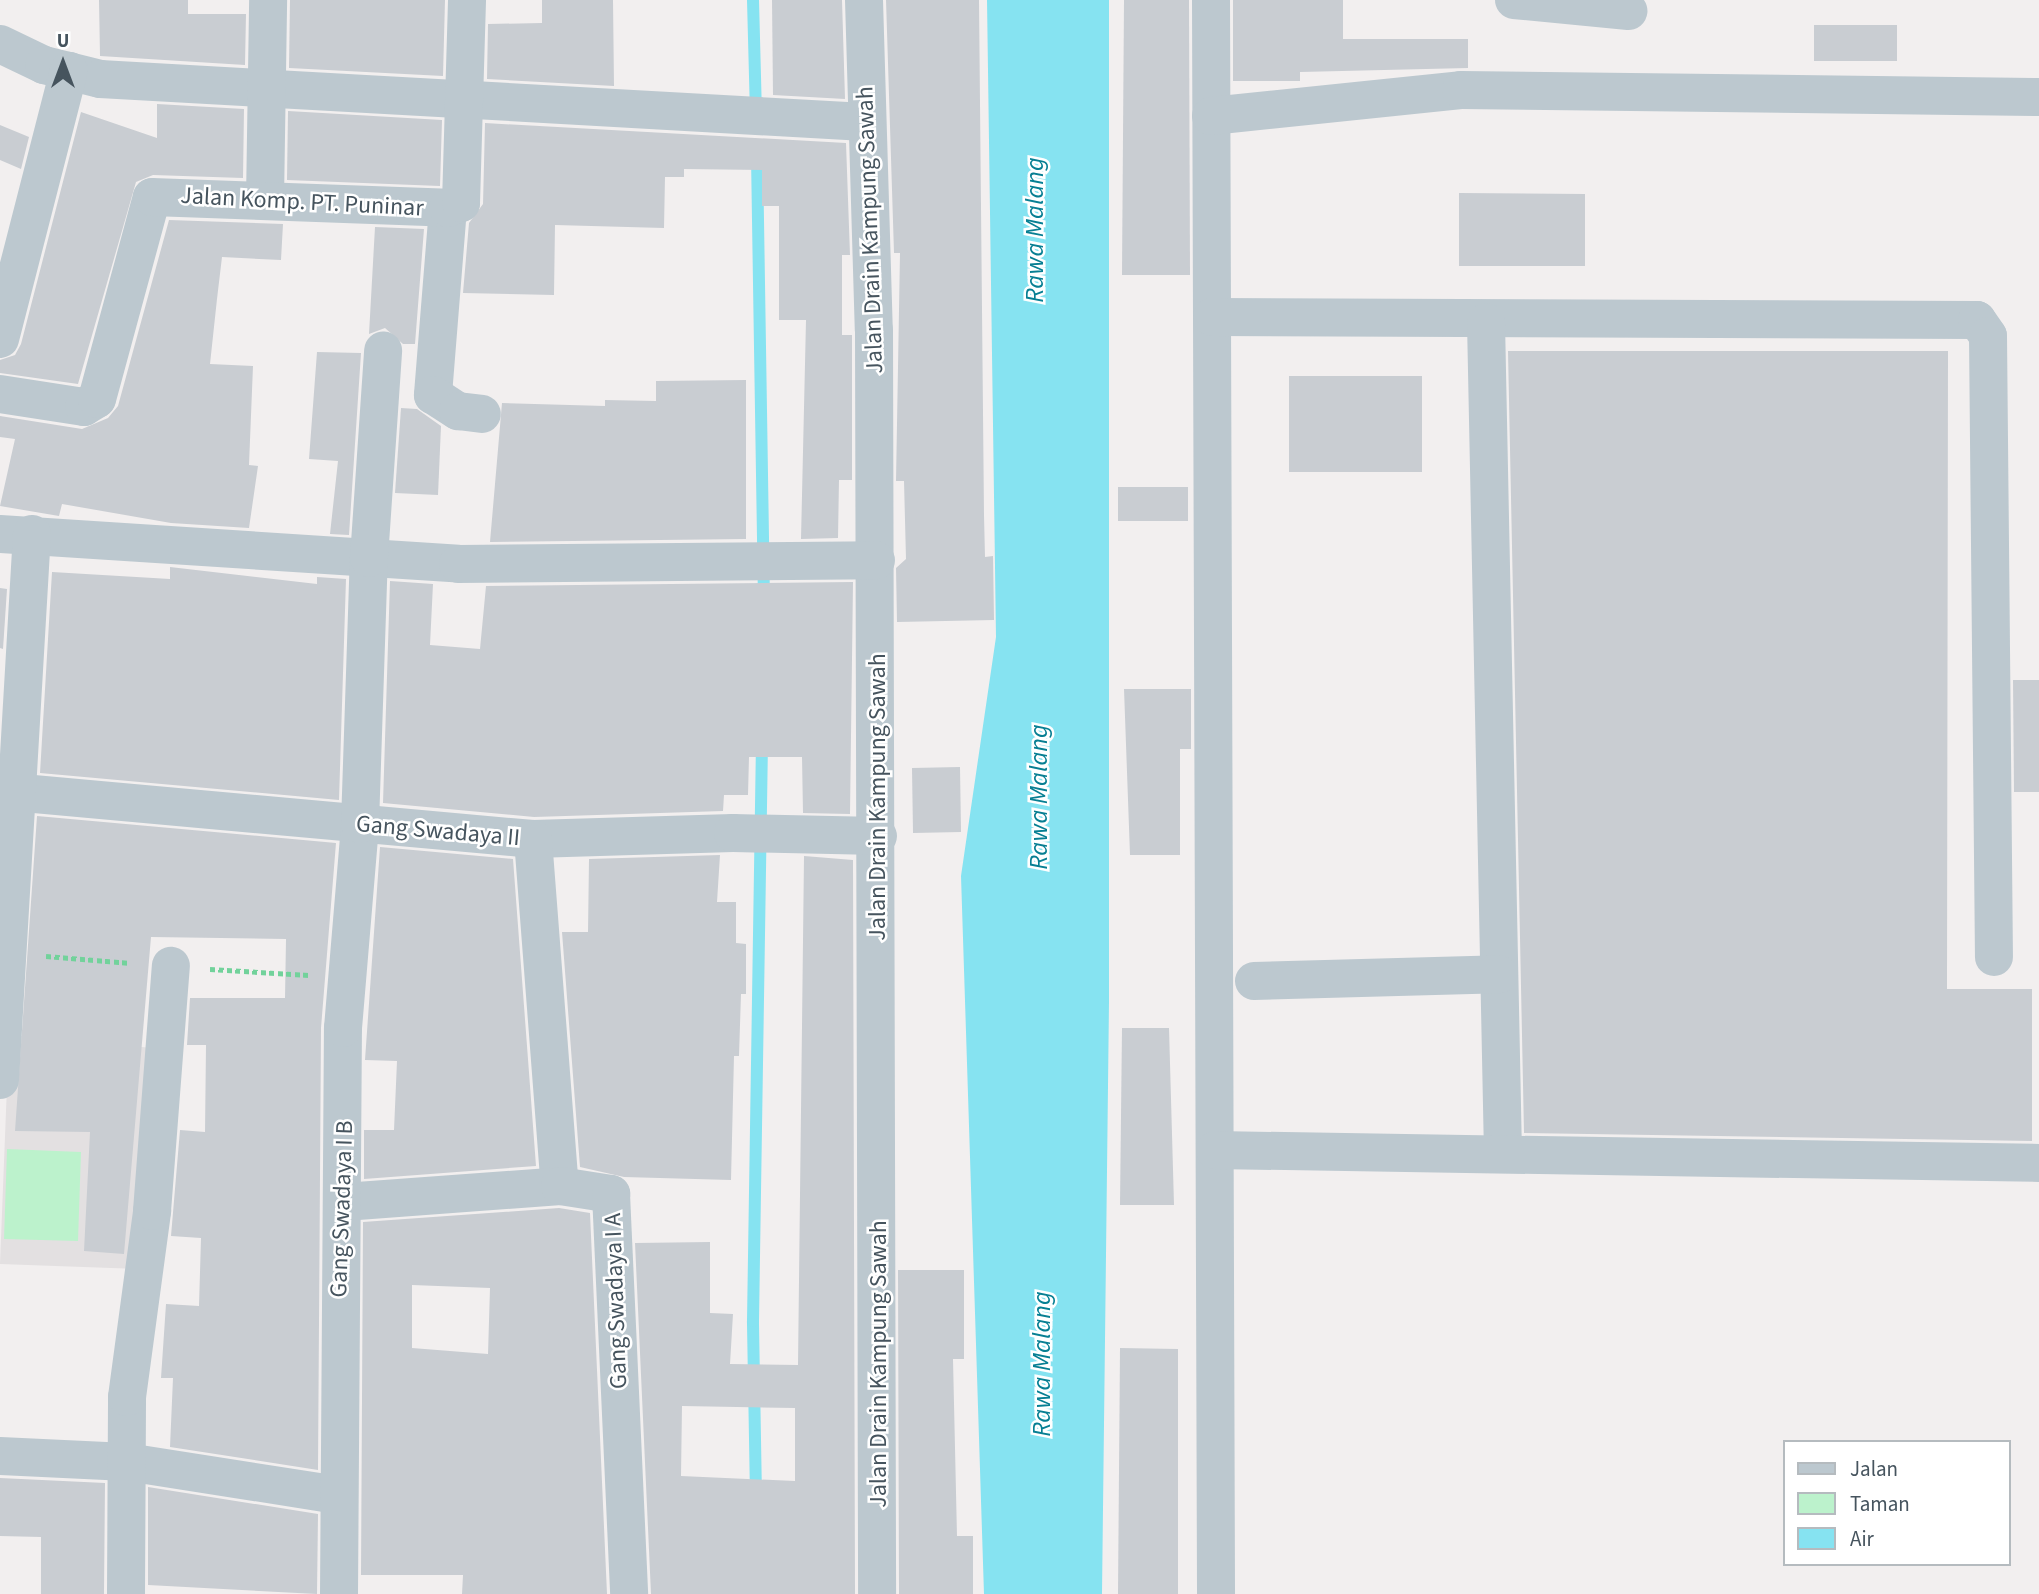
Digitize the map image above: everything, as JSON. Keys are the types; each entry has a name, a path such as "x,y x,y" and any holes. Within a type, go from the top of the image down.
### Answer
{"street":[{"path":"265,201 268,0"},
{"path":"467,0 465,99 456,202 433,395 458,411 481,414"},
{"name":"Jalan Drain Kampung Sawah","path":"864,0 865,122 874,330 876,560 877,1594"},
{"path":"1211,0 1216,1594"},
{"path":"1514,0 1628,11"},
{"path":"0,44 69,71 100,79 465,99 729,118 865,122"},
{"path":"0,340 69,71"},
{"path":"1211,116 1461,90 2039,97"},
{"name":"Jalan Komp. PT. Puninar","path":"0,394 73,407 92,406 97,399 152,197 265,201 456,202"},
{"path":"1212,317 1486,322 1977,320 1988,336 1994,957"},
{"path":"1486,322 1503,1153"},
{"name":"Gang Swadaya I B","path":"338,1594 344,1202 342,1028 360,824 369,558 383,350"},
{"path":"0,1080 16,534 458,564 876,560"},
{"name":"Gang Swadaya II","path":"8,791 533,839 733,833 878,836"},
{"path":"533,839 560,1186"},
{"path":"126,1594 127,1397 152,1211 171,966"},
{"path":"1254,981 1499,974"},
{"path":"1215,1150 2039,1163"},
{"name":"Gang Swadaya I A","path":"344,1202 560,1186 605,1189 613,1202 629,1594"},
{"path":"0,1456 127,1462 338,1495"}],"shaded area":[{"path":"9,1035 153,1048 139,1269 0,1264"}],"green space":[{"path":"7,1149 81,1152 78,1241 4,1239"}],"water":[{"name":"Rawa Malang","path":"987,0 1109,0 1109,1002 1102,1594 984,1594 961,876 996,637"}],"building":[{"path":"99,0 188,0 188,14 246,14 245,65 100,56"},
{"path":"290,0 445,0 443,76 289,68"},
{"path":"542,0 613,0 614,86 487,79 488,24 542,23"},
{"path":"772,0 842,0 845,99 773,95"},
{"path":"886,0 979,0 985,557 993,556 994,620 897,622 896,568 906,559 904,481 896,481 900,253 894,253"},
{"path":"1124,0 1189,0 1190,275 1122,275"},
{"path":"1233,0 1343,0 1343,39 1468,39 1468,68 1300,72 1300,81 1233,81"},
{"path":"1814,25 1897,25 1897,61 1814,61"},
{"path":"157,104 244,109 243,178 153,175 136,182 78,384 0,373 0,360 15,355 21,344 81,112 157,138"},
{"path":"288,111 442,120 440,186 287,180"},
{"path":"485,123 846,143 850,255 842,255 842,335 852,335 852,480 839,480 838,538 801,539 806,320 779,320 779,206 762,206 762,170 684,169 684,177 665,177 664,228 555,225 554,295 463,293 469,223 483,204"},
{"path":"0,125 29,137 21,169 0,160"},
{"path":"1459,193 1585,194 1585,266 1459,266"},
{"path":"169,220 283,224 281,260 222,257 217,299 210,364 253,366 249,465 258,466 249,528 171,523 62,504 59,516 0,506 15,439 0,437 0,416 82,429 108,418 118,406"},
{"path":"375,227 424,229 415,344 403,344 385,328 369,334"},
{"path":"1508,351 1948,351 1947,989 2032,989 2032,1141 1524,1133"},
{"path":"317,352 361,353 349,535 330,534 338,461 309,459"},
{"path":"1289,376 1422,376 1422,472 1289,472"},
{"path":"746,380 746,539 490,542 502,403 605,406 605,400 656,401 656,381"},
{"path":"401,408 417,409 441,426 438,495 395,493"},
{"path":"1118,487 1188,487 1188,521 1118,521"},
{"path":"170,567 317,584 317,577 346,579 339,800 40,773 52,572 170,579"},
{"path":"390,581 433,584 430,645 480,649 486,586 853,582 850,814 803,813 802,757 749,757 748,795 724,795 723,811 534,817 383,803"},
{"path":"0,588 7,589 3,649 0,648"},
{"path":"2013,680 2039,680 2039,792 2014,792"},
{"path":"1124,689 1191,689 1191,749 1180,749 1180,855 1130,855"},
{"path":"960,767 961,832 913,833 912,768"},
{"path":"37,816 336,843 321,1028 318,1470 170,1447 173,1378 161,1378 166,1304 199,1306 201,1238 171,1236 180,1130 205,1132 206,1045 187,1045 190,998 285,998 286,939 151,937 124,1254 84,1251 90,1132 15,1131"},
{"path":"380,847 513,859 536,1166 364,1179 364,1130 394,1130 397,1061 365,1060"},
{"path":"720,855 717,902 736,902 736,943 746,944 746,994 741,994 739,1056 734,1056 731,1180 624,1177 580,1167 562,932 588,932 589,859"},
{"path":"804,856 853,860 855,1594 651,1594 635,1243 710,1242 710,1313 733,1314 730,1364 798,1365","holes":["682,1406 795,1408 795,1481 681,1476"]},
{"path":"1122,1028 1169,1028 1174,1205 1120,1205"},
{"path":"559,1208 590,1213 607,1594 462,1594 463,1575 361,1575 363,1222","holes":["412,1285 490,1288 488,1354 412,1348"]},
{"path":"898,1270 964,1270 964,1359 953,1359 957,1536 973,1536 973,1594 899,1594"},
{"path":"1120,1348 1178,1349 1178,1594 1118,1594"},
{"path":"0,1478 105,1483 104,1594 41,1594 41,1537 0,1536"},
{"path":"148,1487 318,1514 317,1594 148,1585"}],"waterway":[{"path":"753,0 756,113"},
{"path":"757,156 764,600"},
{"path":"756,1496 753,1321 762,740"}]}
